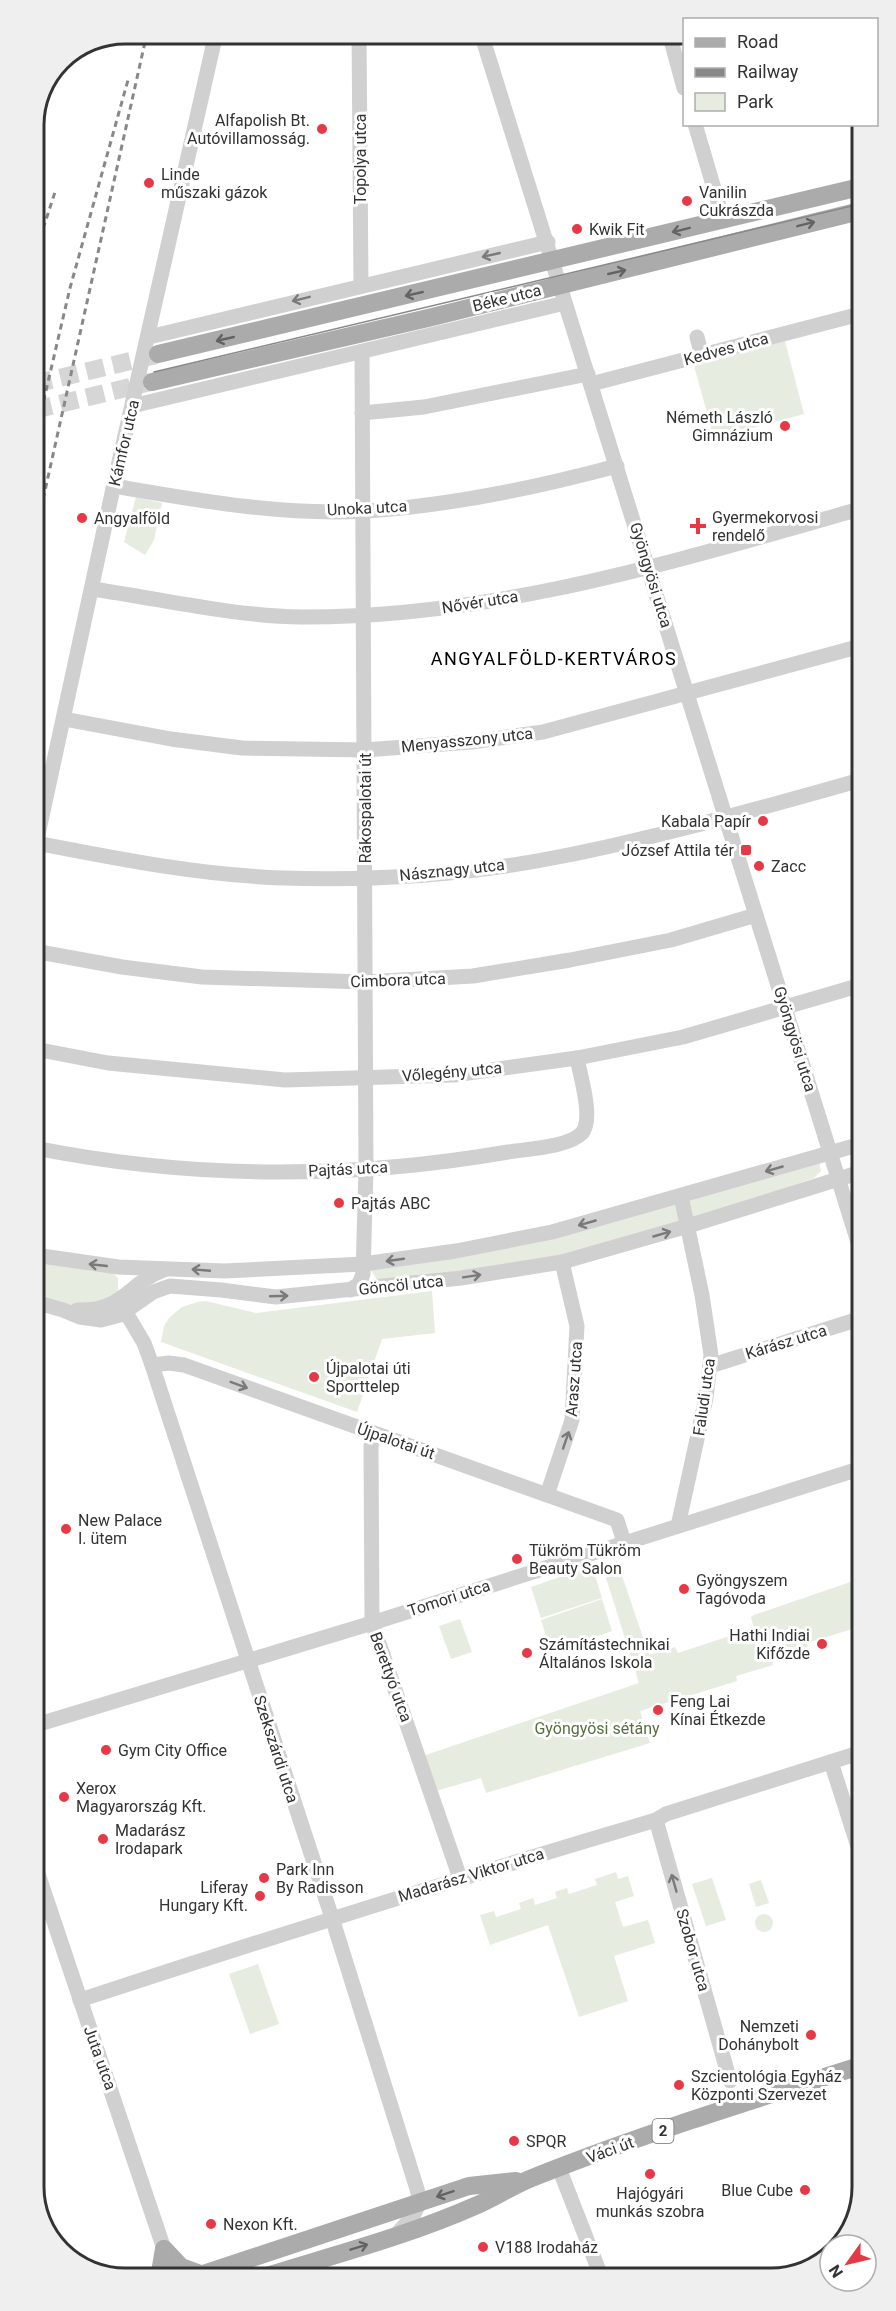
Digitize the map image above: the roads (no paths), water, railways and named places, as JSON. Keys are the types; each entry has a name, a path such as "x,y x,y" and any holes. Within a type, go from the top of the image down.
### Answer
{"main road":[{"name":"Béke utca","path":"158,354 853,189"},
{"name":"Béke utca","path":"152,382 428,318 853,213"},
{"name":"Váci út","path":"295,2267 396,2235 475,2206 529,2179 693,2120 853,2068"},
{"name":"Váci út","path":"228,2267 469,2186 529,2179"},
{"path":"165,2248 182,2267"},
{"path":"161,2267 165,2248"}],"street":[{"name":"Kámfor utca","path":"44,809 214,44"},
{"name":"Topolya utca","path":"359,44 361,285"},
{"name":"Gyöngyösi utca","path":"485,44 853,1225"},
{"path":"672,44 683,84"},
{"path":"696,126 723,219"},
{"path":"149,337 548,242"},
{"name":"Béke utca","path":"132,406 565,303"},
{"name":"Kedves utca","path":"362,413 424,406 589,379 702,356 853,316"},
{"path":"697,337 702,356"},
{"name":"Rákospalotai út","path":"362,352 366,1078 363,1264"},
{"name":"Unoka utca","path":"114,486 214,502 276,508 363,511 472,497 560,482 617,466"},
{"name":"Nővér utca","path":"92,589 211,609 299,617 363,616 473,605 649,568 853,511"},
{"name":"Menyasszony utca","path":"64,719 171,739 242,748 365,750 471,742 543,732 853,648"},
{"name":"Násznagy utca","path":"44,849 159,867 228,875 283,878 365,878 466,870 556,857 726,817 853,782"},
{"name":"Cimbora utca","path":"44,953 122,967 202,977 365,982 473,976 559,962 671,940 756,915"},
{"name":"Vőlegény utca","path":"44,1051 108,1064 285,1080 454,1075 577,1058 683,1037 853,987"},
{"name":"Pajtás utca","path":"44,1150 171,1169 279,1172 366,1169 463,1160 556,1144 573,1139 582,1132 587,1124 577,1058"},
{"name":"Göncöl utca","path":"43,1256 109,1266 237,1271 363,1264 456,1251 552,1232 853,1146"},
{"name":"Göncöl utca","path":"122,1306 170,1286 276,1297 449,1280 562,1262 853,1175"},
{"name":"Faludi utca","path":"678,1526 706,1398 711,1355 681,1196"},
{"name":"Arasz utca","path":"547,1495 572,1420 577,1326 562,1262"},
{"path":"363,1264 373,1282 382,1287"},
{"path":"350,1290 359,1284 363,1274 363,1264"},
{"name":"Göncöl utca","path":"43,1304 92,1320 108,1319 147,1278 164,1270 176,1268"},
{"name":"Szekszárdi utca","path":"122,1306 144,1343 152,1365 332,1918 420,2202"},
{"name":"Kárász utca","path":"710,1366 853,1321"},
{"name":"Újpalotai út","path":"152,1365 169,1363 184,1365 617,1520 624,1542"},
{"name":"Berettyó utca","path":"375,1434 371,1446 372,1623 460,1878"},
{"name":"Tomori utca","path":"43,1723 372,1623 853,1471"},
{"name":"Madarász Viktor utca","path":"80,2000 332,1918 656,1820 666,1814 853,1755"},
{"path":"831,1762 853,1831"},
{"name":"Szobor utca","path":"656,1820 730,2081"},
{"name":"Juta utca","path":"43,1889 165,2248"},
{"path":"559,2168 598,2268"},
{"path":"396,2235 413,2216 420,2202"}],"tunnel":[{"path":"44,382 156,355"},
{"path":"44,408 151,382"}],"tram line":[{"path":"154,372 853,206"}],"railway":[{"path":"44,496 145,44"},
{"path":"44,400 70,288 128,80"},
{"path":"44,225 55,192"}],"place":[{"name":"Alfapolish Bt. Autóvillamosság.","path":"322,129"},
{"name":"Linde műszaki gázok","path":"149,183"},
{"name":"Vanilin Cukrászda","path":"687,201"},
{"name":"Kwik Fit","path":"577,229"},
{"name":"Németh László Gimnázium","path":"785,426"},
{"name":"Angyalföld","path":"82,518"},
{"name":"Gyermekorvosi rendelő","path":"698,526"},
{"name":"Kabala Papír","path":"763,821"},
{"name":"József Attila tér","path":"746,850"},
{"name":"Zacc","path":"759,866"},
{"name":"Pajtás ABC","path":"339,1203"},
{"name":"Újpalotai úti Sporttelep","path":"314,1377"},
{"name":"New Palace I. ütem","path":"66,1529"},
{"name":"Tükröm Tükröm Beauty Salon","path":"517,1559"},
{"name":"Gyöngyszem Tagóvoda","path":"684,1589"},
{"name":"Hathi Indiai Kifőzde","path":"822,1644"},
{"name":"Számítástechnikai Általános Iskola","path":"527,1653"},
{"name":"Feng Lai Kínai Étkezde","path":"658,1710"},
{"name":"Gym City Office","path":"106,1750"},
{"name":"Xerox Magyarország Kft.","path":"64,1797"},
{"name":"Madarász Irodapark","path":"103,1839"},
{"name":"Park Inn By Radisson","path":"264,1878"},
{"name":"Liferay Hungary Kft.","path":"260,1896"},
{"name":"Nemzeti Dohánybolt","path":"811,2035"},
{"name":"Szcientológia Egyház Központi Szervezet","path":"679,2085"},
{"name":"SPQR","path":"514,2141"},
{"name":"Hajógyári munkás szobra","path":"650,2174"},
{"name":"Blue Cube","path":"805,2190"},
{"name":"Nexon Kft.","path":"211,2224"},
{"name":"V188 Irodaház","path":"483,2247"}],"district":[{"name":"ANGYALFÖLD-KERTVÁROS","path":"554,658"}],"park label":[{"name":"Gyöngyösi sétány","path":"597,1728"}]}
